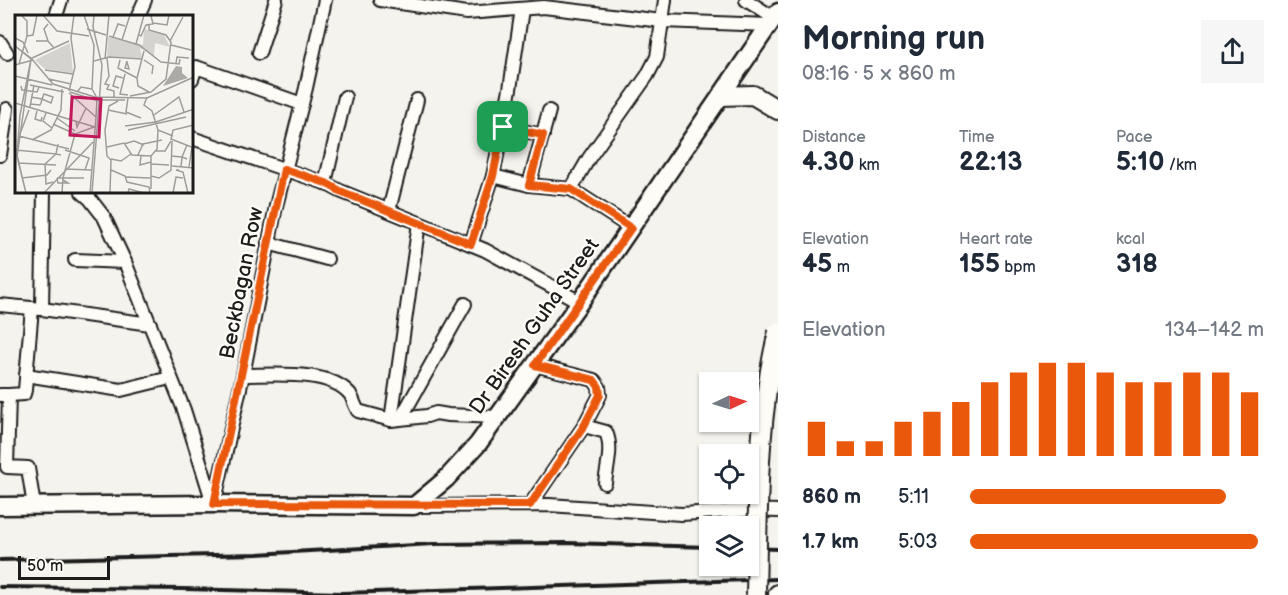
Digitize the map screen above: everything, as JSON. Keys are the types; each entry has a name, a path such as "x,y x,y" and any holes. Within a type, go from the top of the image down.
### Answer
{"main road":[{"name":"Dr Biresh Guha Street","path":"414,506 446,479 478,444 580,302 774,18"},
{"path":"721,96 753,95 778,110"},
{"path":"756,595 759,465 764,407 772,354 778,332"},
{"path":"0,506 214,504 414,506"}],"street":[{"path":"56,15 61,0"},
{"path":"138,15 145,0"},
{"path":"259,53 276,0"},
{"name":"Beckbagan Row","path":"214,504 243,375 284,169 302,104 325,0"},
{"path":"380,0 467,13 522,9 540,4 662,21 774,18"},
{"path":"571,189 589,158 647,76 657,57 665,0"},
{"path":"746,0 774,18"},
{"path":"471,244 493,176 522,9"},
{"path":"194,72 196,67 302,104"},
{"path":"326,183 345,97"},
{"path":"389,210 417,100"},
{"path":"0,156 8,109"},
{"path":"529,185 549,111"},
{"path":"503,127 543,135"},
{"path":"194,139 326,183 485,249 580,302"},
{"path":"493,176 529,185 571,189 631,228"},
{"path":"34,506 28,468 7,467 5,395 24,394 37,309 44,194"},
{"path":"84,194 104,217 125,262 184,410 214,504"},
{"path":"396,419 419,223"},
{"path":"268,243 327,259"},
{"path":"75,260 125,262"},
{"path":"396,419 465,304"},
{"path":"0,305 150,324"},
{"path":"530,505 584,426 600,395 599,387 594,380 535,365"},
{"path":"26,375 121,390 170,378"},
{"path":"243,375 323,377 337,384 350,395 358,411 396,419 436,413 497,417"},
{"path":"584,426 606,432 609,439 610,450 605,483"},
{"path":"414,506 549,504 681,514 749,510 778,512"}],"railway":[{"path":"0,560 257,554 433,544 567,543 699,547"},
{"path":"759,548 778,549"},
{"path":"0,587 342,593 778,579"}],"route":[{"path":"503,127 543,135 529,185 571,189 631,228 535,365 594,380 599,387 600,395 584,426 530,505 214,504 243,375 284,169 326,183 340,191 471,244 493,176 503,127"}]}
